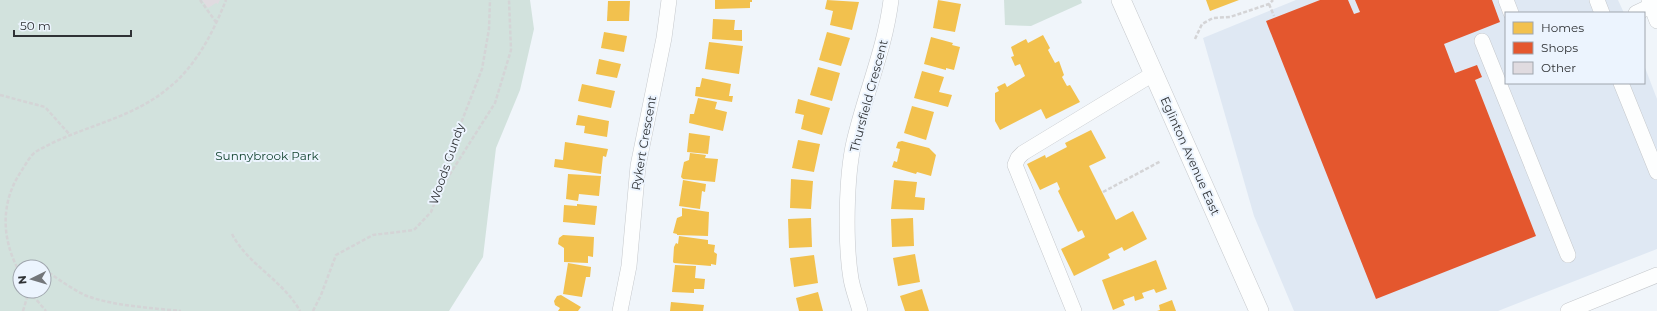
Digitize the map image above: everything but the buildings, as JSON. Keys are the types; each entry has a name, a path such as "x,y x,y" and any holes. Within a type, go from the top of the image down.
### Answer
{"main road":[{"name":"Eglinton Avenue East","path":"1122,0 1153,74 1259,311"}],"street":[{"name":"Rykert Crescent","path":"620,311 629,266 638,166 664,38 668,0"},
{"name":"Thursfield Crescent","path":"860,311 851,279 848,234 849,193 854,143 888,26 891,0"},
{"path":"1506,0 1511,12"},
{"path":"1597,0 1602,12"},
{"path":"1637,12 1650,3 1657,21"},
{"path":"1482,41 1568,255"},
{"path":"1074,311 1015,165 1018,158 1023,153 1153,74"},
{"path":"1621,84 1657,172"},
{"path":"1568,311 1657,275"}],"path":[{"path":"200,0 216,22"},
{"path":"15,259 8,241 5,210 8,198 17,177 36,152 70,135 140,107 166,91 186,73 216,22 226,0"},
{"name":"Woods Gundy","path":"313,311 321,295 336,255 373,235 414,230 431,212 441,187 458,131 482,69 489,29 490,0"},
{"path":"441,187 495,103 511,50 509,0"},
{"path":"1195,39 1202,24 1213,18 1230,17 1269,4 1273,0"},
{"path":"1269,4 1274,16"},
{"path":"0,95 45,106 70,135"},
{"path":"1103,192 1161,161"},
{"path":"232,234 238,246 285,289 300,311"},
{"path":"52,275 68,286 88,296 129,305 181,311"},
{"path":"23,311 27,299"},
{"path":"36,299 46,311"}],"shaded area":[{"path":"1296,0 1618,0 1624,12 1505,12 1505,84 1645,84 1645,68 1657,99 1657,249 1498,311 1294,311 1254,216 1203,38"}],"green space":[{"name":"Sunnybrook Park","path":"0,0 530,0 534,29 520,90 496,148 483,257 449,311 0,311"},
{"path":"1004,0 1081,0 1082,3 1031,26 1005,25"}]}
